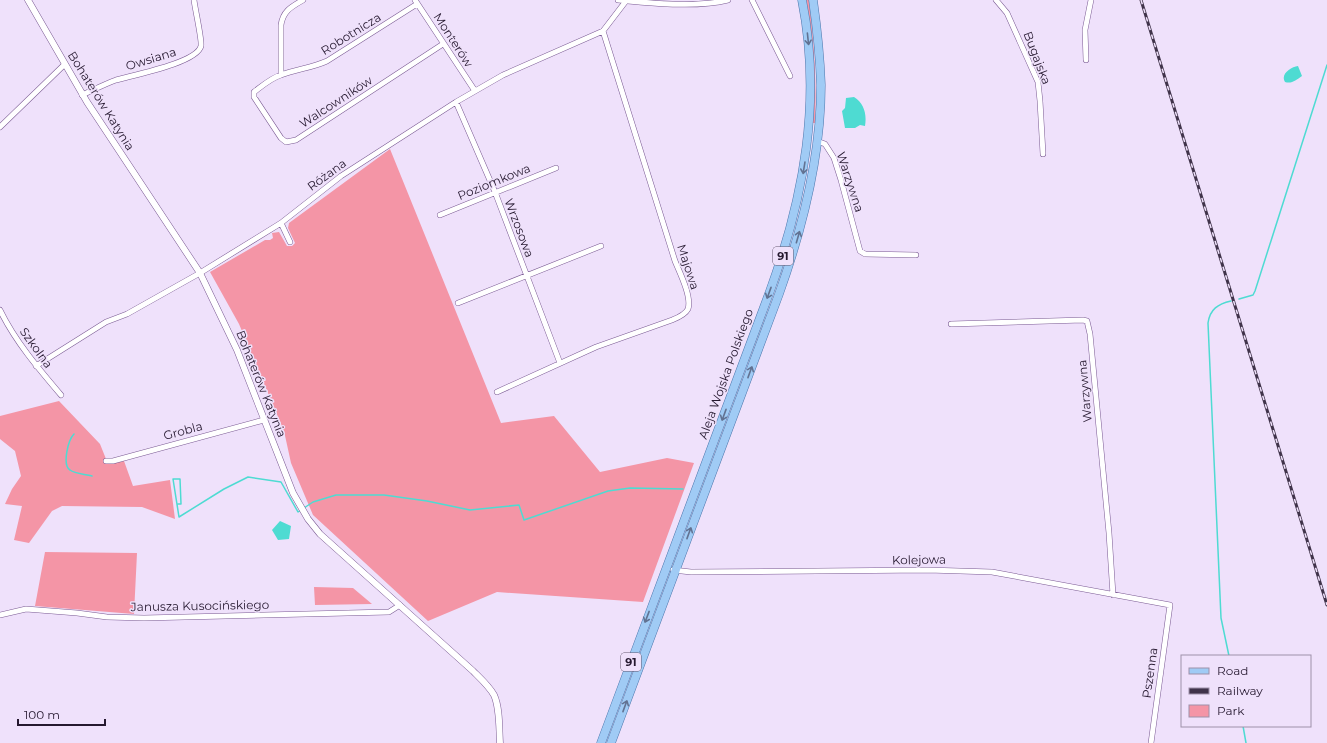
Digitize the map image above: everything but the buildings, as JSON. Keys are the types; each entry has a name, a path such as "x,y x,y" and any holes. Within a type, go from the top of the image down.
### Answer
{"main road":[{"name":"Aleja Wojska Polskiego","path":"601,743 780,262 800,193 809,128 810,87 808,46 802,0"},
{"name":"Aleja Wojska Polskiego","path":"611,743 788,270 798,237 809,195 817,142 821,86 813,0"}],"street":[{"name":"Bohaterów Katynia","path":"28,0 82,95 200,273 237,350 293,493 308,519 320,534 487,685 494,696 496,704 500,743"},
{"name":"Owsiana","path":"82,95 116,80 181,61 197,52 201,44 194,0"},
{"path":"281,74 282,18 288,9 303,0"},
{"path":"618,0 700,4 728,0"},
{"path":"752,0 790,76"},
{"name":"Bugajska","path":"996,0 1007,14 1038,82 1043,154"},
{"path":"1086,60 1085,30 1091,0"},
{"name":"Różana","path":"36,366 106,322 127,314 200,273 281,223 341,176 474,91 503,75 603,31 626,1"},
{"name":"Robotnicza","path":"254,97 254,92 281,74 315,66 327,61 416,2"},
{"name":"Monterów","path":"416,2 474,91"},
{"name":"Majowa","path":"497,392 596,347 672,320 683,315 688,309 688,294 675,261 603,31"},
{"name":"Walcowników","path":"254,97 280,138 286,142 290,142 296,140 443,44"},
{"path":"0,126 65,64"},
{"name":"Wrzosowa","path":"456,102 495,192 560,363"},
{"name":"Warzywna","path":"817,142 823,143 828,147 834,158 860,251 865,254 916,255"},
{"name":"Poziomkowa","path":"440,215 556,168"},
{"path":"281,223 290,242"},
{"path":"458,303 601,246"},
{"name":"Szkolna","path":"0,310 8,326 36,366 60,395"},
{"name":"Warzywna","path":"951,324 1087,321 1109,533 1113,595"},
{"name":"Grobla","path":"106,461 113,461 264,420"},
{"name":"Kolejowa","path":"666,568 691,572 928,570 985,572 1022,577 1170,605"},
{"name":"Janusza Kusocińskiego","path":"0,615 26,609 107,617 389,612 400,605"},
{"name":"Pszenna","path":"1151,743 1170,605"}],"green space":[{"path":"805,0 809,0 814,46 816,91 815,123 812,123"},
{"path":"390,149 501,423 554,416 600,472 667,458 694,463 643,602 497,592 428,621 313,515 291,463 284,431 239,324 210,272 265,240 270,240 273,238 272,233 279,232 287,246 292,246 295,243 288,228 289,223"},
{"path":"59,401 100,444 108,464 124,461 133,486 170,480 175,519 142,507 62,506 52,511 29,543 14,540 22,506 5,504 12,489 21,476 15,451 0,439 0,416"},
{"path":"45,552 137,553 134,614 35,606"},
{"path":"314,587 353,588 372,604 315,605"}],"shaded area":[{"path":"1298,66 1302,76 1292,82 1285,82 1284,76 1287,71"},
{"path":"854,97 860,102 864,109 866,117 865,126 860,125 855,128 845,128 842,111 845,108 846,98"},
{"path":"280,521 291,526 289,539 278,540 272,530"}],"waterway":[{"path":"1239,299 1253,295 1255,291 1327,65"},
{"path":"1229,655 1221,618 1208,323 1209,318 1215,308 1231,301"},
{"path":"74,434 70,441 66,463 70,470 92,476"},
{"path":"178,504 181,504 180,479 173,479 179,517 224,489 248,477 281,482 298,512 301,510"},
{"path":"304,508 313,502 336,495 384,495 427,501 470,510 519,505 524,520 608,491 630,488 683,489"},
{"path":"1243,727 1246,743"}],"railway":[{"path":"1141,0 1327,605"}]}
